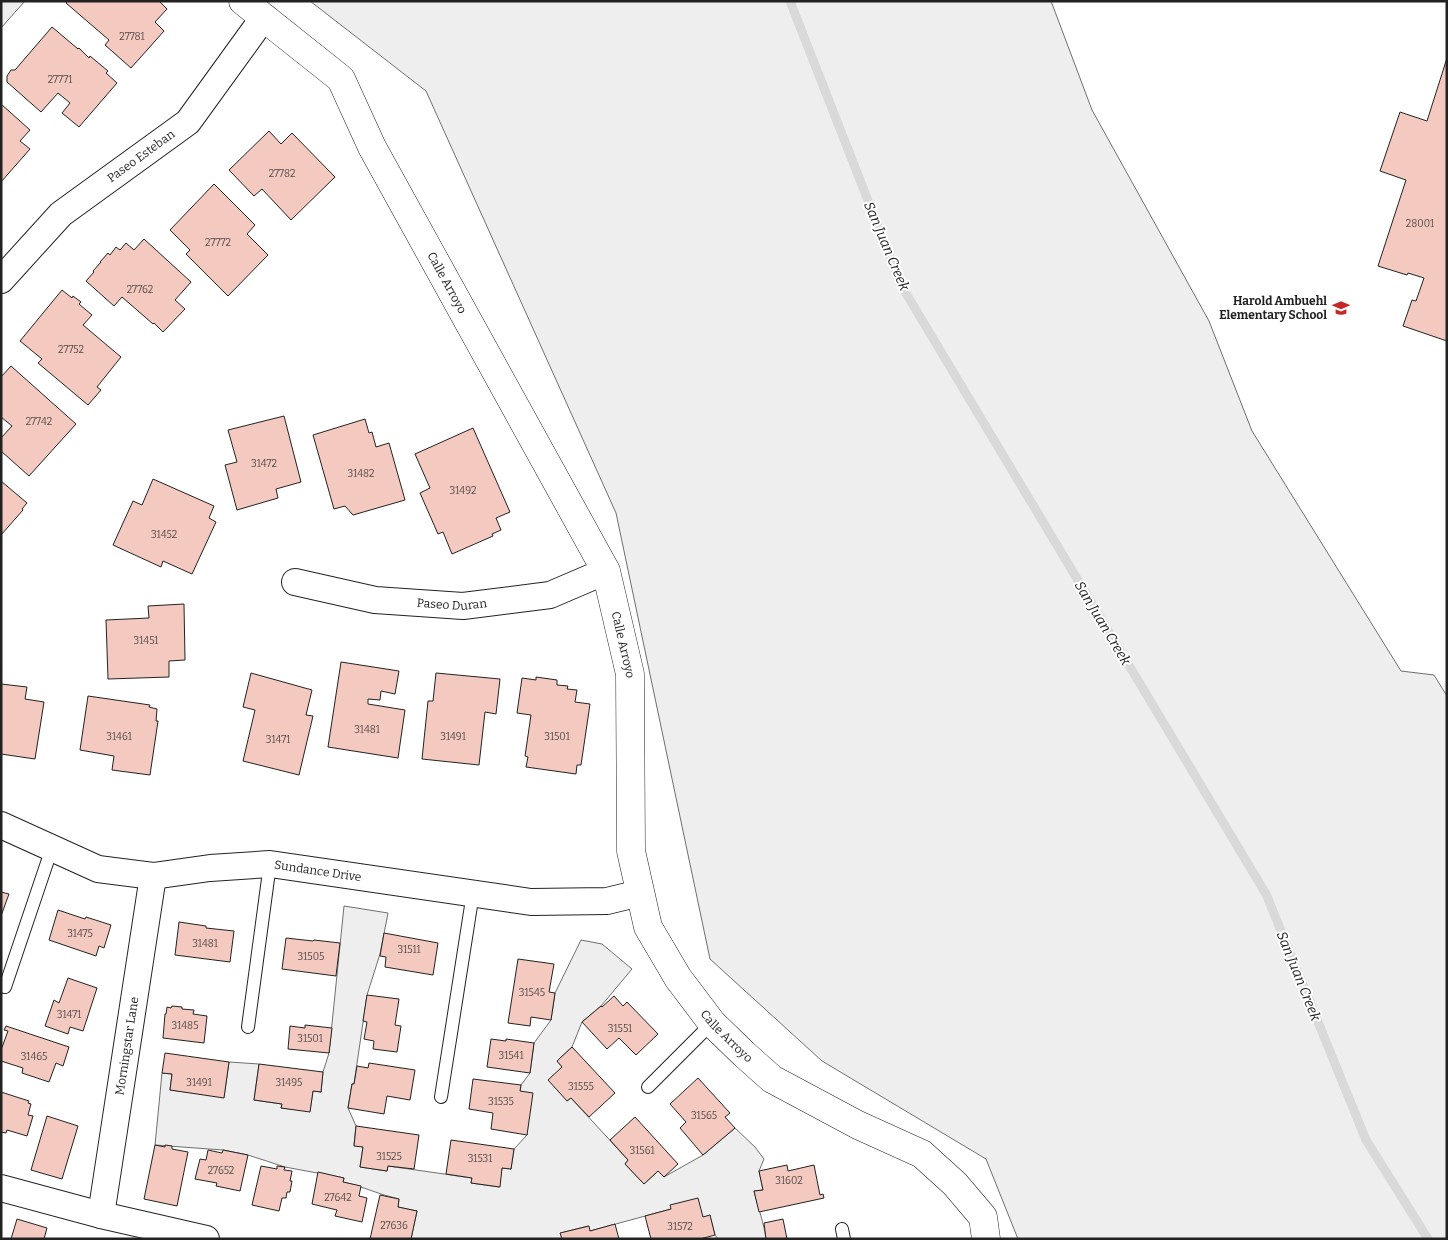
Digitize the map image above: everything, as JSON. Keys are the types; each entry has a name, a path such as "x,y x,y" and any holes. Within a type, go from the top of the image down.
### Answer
{"street":[{"name":"Paseo Esteban","path":"1,280 61,214 188,122 253,9"},
{"name":"Calle Arroyo","path":"253,9 341,79 372,146 606,571 630,674 631,851 648,927 678,978 712,1023 772,1080 858,1125 922,1154 955,1184 983,1217 986,1239"},
{"name":"Paseo Duran","path":"295,582 375,600 463,606 550,595 606,571"},
{"name":"Sundance Drive","path":"1,826 98,869 153,876 210,868 270,864 531,902 607,901 640,893"},
{"name":"Morningstar Lane","path":"101,1215 153,876"},
{"path":"1,1188 101,1215 206,1239"}],"lane":[{"path":"5,987 52,848"},
{"path":"248,1027 270,864"},
{"path":"441,1097 472,893"},
{"path":"648,1086 712,1023"}],"shaded area":[{"path":"1,1 25,1 1,28"},
{"path":"310,1 1051,1 1092,110 1209,321 1252,431 1401,671 1434,675 1447,696 1447,1239 1018,1239 986,1159 822,1061 710,959 616,513 426,91"},
{"path":"344,906 388,913 380,954 367,995 354,1084 352,1084 348,1108 356,1126 354,1145 363,1147 360,1167 387,1171 388,1166 472,1178 471,1183 499,1187 502,1168 511,1169 514,1149 527,1135 520,1091 521,1085 530,1073 534,1043 551,1020 555,993 581,940 602,944 632,969 601,1006 582,1022 572,1047 557,1061 562,1067 567,1101 571,1098 628,1160 625,1164 644,1184 658,1171 664,1177 703,1155 735,1128 755,1147 764,1159 759,1171 763,1190 754,1191 766,1239 718,1239 715,1235 710,1216 703,1217 671,1209 590,1231 588,1226 561,1233 562,1239 411,1239 417,1211 398,1207 399,1199 343,1182 344,1178 285,1167 248,1155 223,1150 155,1145 162,1073 172,1074 170,1090 224,1097 229,1062 259,1064 254,1100 282,1104 281,1108 310,1111 313,1091 321,1092 323,1072 329,1053"}],"building":[{"path":"67,1 159,1 167,9 155,22 164,31 131,68 105,45 109,40 66,3"},
{"path":"52,27 89,58 90,56 108,71 106,73 117,83 79,127 62,113 70,103 58,93 41,112 7,82 7,76 11,70 15,70"},
{"path":"1447,58 1447,341 1403,326 1412,300 1416,301 1424,278 1378,266 1406,180 1380,171 1400,112 1427,121"},
{"path":"1,104 30,130 20,141 30,149 1,182"},
{"path":"269,131 281,144 292,133 335,177 291,220 262,189 254,196 229,170"},
{"path":"214,184 255,225 247,234 268,255 228,296 186,254 190,250 170,230"},
{"path":"144,239 191,282 175,300 185,309 163,332 122,297 114,306 86,281 100,262 108,253 110,255 116,247 120,250 126,243 134,250"},
{"path":"62,290 81,302 79,304 92,315 83,325 121,357 97,387 101,390 88,405 38,363 42,359 20,341"},
{"path":"11,366 76,424 29,476 1,451 1,438 12,426 1,417 1,377"},
{"path":"284,416 301,482 276,489 278,498 237,510 225,465 237,462 228,430"},
{"path":"365,419 369,433 372,432 376,447 389,443 405,500 353,515 345,506 334,509 313,435"},
{"path":"473,428 510,512 496,518 501,530 492,534 493,536 452,554 443,532 438,534 420,493 430,488 415,454"},
{"path":"153,479 214,506 209,518 216,522 192,574 163,561 161,567 113,545 133,501 142,505"},
{"path":"1,481 27,503 1,535"},
{"path":"184,604 185,660 169,661 169,677 108,679 106,620 149,618 148,606"},
{"path":"341,662 399,671 395,694 381,691 380,700 368,699 368,704 405,710 398,758 328,747"},
{"path":"251,673 312,690 306,715 313,716 299,775 243,761 255,710 243,707"},
{"path":"436,673 500,679 496,714 485,712 479,765 422,759 428,701 433,701"},
{"path":"536,677 557,680 557,685 568,686 567,689 577,690 575,702 590,704 581,765 577,765 576,774 526,767 528,757 525,756 531,715 517,713 522,678 536,680"},
{"path":"1,684 27,687 25,699 44,702 35,759 1,754"},
{"path":"88,696 150,705 149,707 157,709 156,721 158,721 150,775 112,770 114,756 80,750"},
{"path":"1,892 9,894 1,916"},
{"path":"58,910 111,925 104,948 99,946 96,956 49,940"},
{"path":"179,922 206,926 206,928 234,931 230,962 175,955"},
{"path":"384,933 438,943 433,975 385,967 386,957 380,956"},
{"path":"286,938 340,943 336,976 282,969"},
{"path":"518,959 554,964 549,992 555,993 551,1020 531,1017 530,1026 508,1023"},
{"path":"68,978 97,988 83,1031 70,1027 68,1034 45,1026 54,1000 59,1003"},
{"path":"367,995 399,999 395,1025 401,1026 397,1052 373,1049 374,1041 364,1039 367,1022 363,1021"},
{"path":"614,996 623,1006 627,1002 658,1034 636,1055 619,1038 607,1049 582,1022"},
{"path":"172,1006 194,1010 193,1014 207,1016 204,1043 163,1038 165,1014 167,1007 171,1008"},
{"path":"305,1025 332,1028 329,1053 288,1049 290,1026 305,1028"},
{"path":"6,1026 69,1047 63,1066 56,1063 49,1082 22,1073 23,1068 1,1061 1,1050 8,1031 4,1030"},
{"path":"491,1039 534,1043 530,1073 487,1067"},
{"path":"572,1047 615,1093 589,1117 571,1098 567,1101 548,1080 562,1067 557,1061"},
{"path":"165,1053 229,1062 224,1098 170,1090 172,1074 162,1073"},
{"path":"369,1063 415,1070 410,1100 387,1096 384,1114 348,1108 357,1066 368,1068"},
{"path":"259,1064 323,1072 321,1092 313,1091 310,1112 281,1108 282,1104 254,1100"},
{"path":"698,1078 730,1113 725,1117 735,1128 703,1155 680,1128 686,1122 670,1104"},
{"path":"473,1079 521,1085 520,1091 533,1093 527,1135 491,1129 493,1113 469,1109"},
{"path":"1,1092 29,1101 28,1103 31,1104 28,1115 33,1116 27,1136 7,1130 6,1133 1,1132"},
{"path":"47,1116 78,1126 62,1179 31,1170"},
{"path":"635,1117 678,1164 664,1177 658,1171 644,1184 625,1164 628,1160 610,1140"},
{"path":"356,1126 419,1135 414,1169 388,1166 387,1171 360,1167 363,1147 354,1146"},
{"path":"451,1140 514,1149 511,1169 502,1168 500,1187 471,1183 472,1178 446,1174"},
{"path":"155,1145 172,1146 172,1149 188,1152 177,1206 144,1199"},
{"path":"208,1150 222,1153 223,1150 248,1155 240,1191 216,1186 217,1183 195,1179 200,1159 206,1160"},
{"path":"787,1165 788,1171 814,1165 820,1195 823,1194 824,1198 759,1212 754,1191 763,1190 759,1171"},
{"path":"261,1166 277,1169 277,1166 285,1167 284,1170 292,1171 290,1192 287,1192 286,1198 282,1198 279,1211 252,1205"},
{"path":"318,1172 344,1178 343,1182 361,1186 359,1196 367,1198 362,1222 335,1216 337,1210 312,1204"},
{"path":"380,1195 399,1199 398,1207 417,1211 411,1239 370,1239"},
{"path":"698,1198 703,1217 710,1215 715,1235 700,1239 651,1239 645,1216 671,1209 670,1205"},
{"path":"17,1219 47,1228 44,1239 11,1239"},
{"path":"783,1219 787,1239 766,1239 764,1223"},
{"path":"615,1224 619,1239 562,1239 560,1233 589,1226 590,1231"}],"waterway":[{"name":"San Juan Creek","path":"790,1 901,285 1266,894 1366,1140 1428,1239"}],"place":[{"name":"Harold Ambuehl Elementary School","path":"1341,308"}]}
